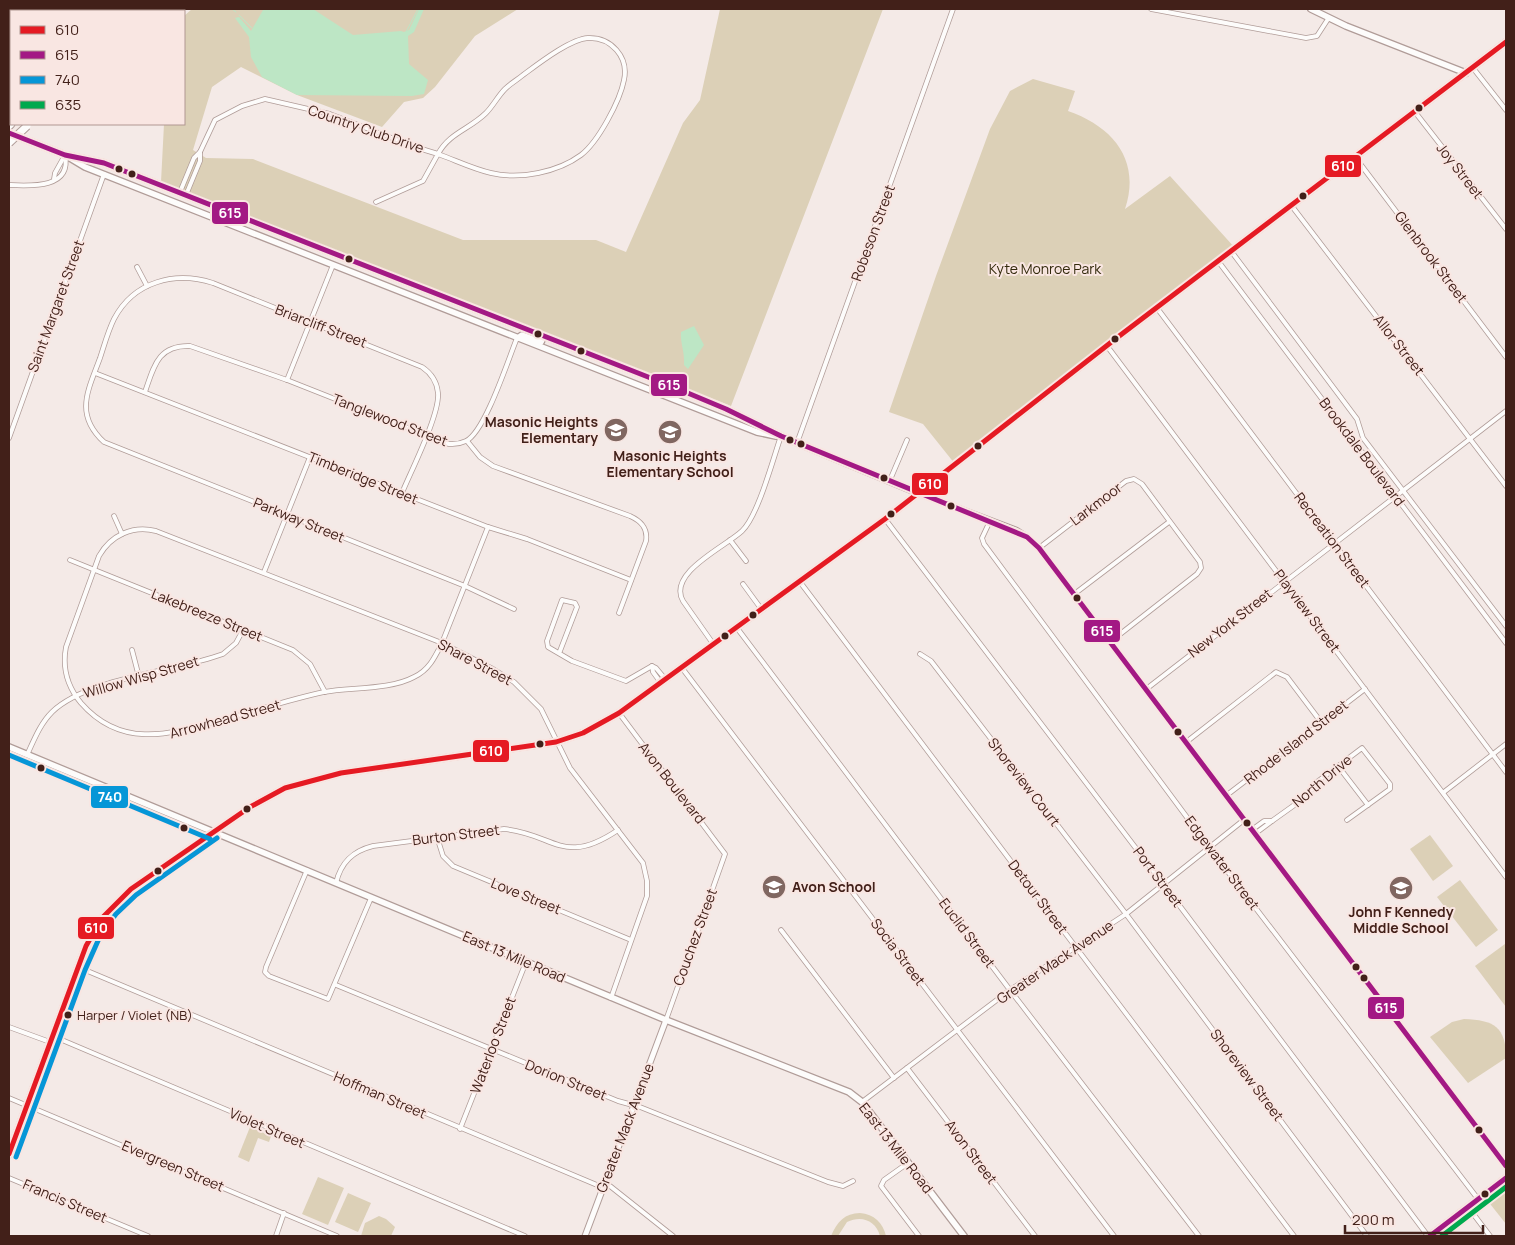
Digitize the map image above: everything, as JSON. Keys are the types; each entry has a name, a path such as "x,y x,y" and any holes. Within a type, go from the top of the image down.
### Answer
{"highway":[{"path":"9,144 29,125"}],"main road":[{"path":"1311,9 1328,18 1466,73"},
{"path":"9,1154 78,967 94,930 110,909 131,889 264,799 308,780 341,773 556,742 583,733 619,713 885,519 1107,346 1506,42"},
{"path":"9,133 65,155 106,164 183,193 541,334 682,390 797,443 918,493"},
{"path":"65,155 85,168 440,306 700,410 757,432 781,436"},
{"path":"104,174 102,170 106,164"},
{"path":"146,191 176,200 184,198 183,193"},
{"path":"258,236 260,228 269,227"},
{"path":"330,252 334,260 333,265"},
{"path":"440,306 441,300 468,306"},
{"path":"517,338 522,335 541,342 541,334"},
{"path":"560,355 599,366 603,366 607,361"},
{"path":"667,397 674,391 682,390"},
{"path":"695,396 700,410"},
{"path":"724,419 726,409"},
{"name":"East 13 Mile Road","path":"9,747 611,998 842,1089 862,1102 964,1236"},
{"path":"1429,1236 1506,1178"}],"street":[{"name":"Robeson Street","path":"797,443 953,9"},
{"path":"1151,9 1306,38 1317,36 1328,18"},
{"name":"Country Club Drive","path":"183,193 200,161 200,152 214,120 242,106 265,99 330,114 415,147 438,154 492,174 528,174 559,167 581,155 600,133 624,81 625,67 622,58 613,45 604,41 588,38 578,40 536,65 505,89 486,113 449,138 438,154 423,181 376,202"},
{"path":"1473,68 1506,110"},
{"name":"Joy Street","path":"1415,112 1506,229"},
{"path":"9,185 39,186 54,180 58,166 65,155"},
{"name":"Glenbrook Street","path":"1355,157 1506,357"},
{"name":"Saint Margaret Street","path":"9,438 104,174"},
{"name":"Allor Street","path":"1291,206 1506,486"},
{"name":"Brookdale Boulevard","path":"1231,251 1357,418 1361,434 1506,626"},
{"name":"Brookdale Boulevard","path":"1218,261 1506,643"},
{"path":"287,380 333,265"},
{"path":"95,373 116,316 132,296 147,286 137,267"},
{"name":"Briarcliff Street","path":"147,286 174,277 200,279 414,363 428,371 436,384 438,398 426,435 402,494"},
{"name":"Recreation Street","path":"1157,308 1506,772"},
{"path":"467,441 481,425 517,338"},
{"name":"Tanglewood Street","path":"145,392 159,358 170,348 183,346 197,348 287,380 446,444 467,441 480,457 493,466 621,513 642,523 646,533 646,541 619,613"},
{"name":"Playview Street","path":"1107,346 1506,877"},
{"name":"Timberidge Street","path":"95,373 402,494 631,580"},
{"name":"Parkway Street","path":"95,373 86,401 90,425 99,438 109,445 465,586 514,609"},
{"name":"New York Street","path":"1145,690 1334,543 1471,440 1506,411"},
{"path":"714,645 682,601 679,590 689,570 745,528 750,520 781,436"},
{"path":"890,480 907,440"},
{"path":"264,572 310,457"},
{"name":"Larkmoor","path":"1039,548 1130,479 1142,484 1169,522"},
{"path":"918,493 1023,534 1039,548 1185,743 1255,831 1506,1166"},
{"path":"94,569 107,545 122,534 114,516"},
{"name":"Port Street","path":"885,519 1165,885 1429,1236"},
{"name":"Edgewater Street","path":"990,521 982,538 984,544 1210,847 1478,1199"},
{"path":"1074,595 1169,522 1200,562 1200,571 1110,642"},
{"name":"Arrowhead Street","path":"94,569 64,655 66,676 76,696 90,712 110,725 134,734 160,736 324,692 398,683 413,678 428,666 442,643 488,527"},
{"name":"Share Street","path":"122,534 143,529 156,531 264,572 442,643 493,669 526,692 541,709 570,768 638,854 643,863 647,881 647,896 611,998"},
{"path":"730,540 746,561"},
{"name":"Lakebreeze Street","path":"70,560 300,654 316,673 324,692"},
{"name":"Detour Street","path":"800,582 1294,1236"},
{"path":"743,584 762,610"},
{"path":"560,651 577,607 575,603 566,599 562,600 547,641 548,647 560,651 572,661 626,682 652,666 653,672 664,682"},
{"name":"Euclid Street","path":"737,628 1010,990 1200,1236"},
{"name":"Willow Wisp Street","path":"27,755 44,721 53,712 76,696 223,654 236,643 243,630"},
{"path":"132,650 139,677"},
{"name":"Shoreview Court","path":"920,654 931,661 1126,914"},
{"name":"Socia Street","path":"682,668 1114,1236"},
{"path":"1185,743 1276,672 1287,677 1321,722"},
{"name":"Rhode Island Street","path":"1227,795 1365,689"},
{"name":"Avon Boulevard","path":"619,713 725,854"},
{"path":"1444,792 1506,744"},
{"name":"North Drive","path":"1255,831 1307,796 1317,782 1362,748 1390,784 1390,789 1347,820"},
{"path":"1338,766 1368,805"},
{"name":"Greater Mack Avenue","path":"862,1102 1010,990 1077,948 1126,914 1165,885 1245,819"},
{"name":"Burton Street","path":"336,883 339,871 346,860 364,848 504,829 519,830 557,846 591,846 618,830"},
{"name":"Love Street","path":"437,837 442,856 453,866 632,940"},
{"name":"Couchez Street","path":"666,1020 725,854"},
{"path":"307,870 265,972 269,976 328,999 336,985 371,898"},
{"name":"Shoreview Street","path":"1126,914 1367,1236"},
{"path":"781,930 894,1078"},
{"name":"Waterloo Street","path":"460,1128 526,962"},
{"name":"Hoffman Street","path":"78,967 460,1128 597,1184 610,1186 673,1236"},
{"name":"Dorion Street","path":"336,985 491,1050 828,1182 843,1186 853,1181"},
{"name":"Greater Mack Avenue","path":"585,1236 666,1020"},
{"name":"Violet Street","path":"9,1027 50,1042 62,1040 525,1236"},
{"name":"Avon Street","path":"907,1068 1035,1236"},
{"name":"Evergreen Street","path":"9,1098 337,1236"},
{"path":"908,1163 884,1180 881,1186 919,1236"},
{"name":"Francis Street","path":"9,1178 148,1236"},
{"path":"1468,1207 1490,1236"},
{"path":"276,1236 284,1213"}],"green space":[{"path":"192,9 518,9 475,36 435,87 423,98 404,102 382,127 297,95 241,67 212,87 193,150 206,158 253,159 463,240 596,240 626,252 683,123 700,100 720,9 883,9 731,406 161,182 164,125 185,125 185,15"},
{"name":"Kyte Monroe Park","path":"1033,79 1075,91 1068,111 1099,126 1120,148 1126,161 1129,176 1129,192 1125,209 1170,176 1235,248 955,464 923,424 889,412 990,129 1010,91"},
{"path":"1430,835 1453,866 1433,881 1410,849"},
{"path":"1460,880 1498,930 1476,947 1437,897"},
{"path":"1506,945 1506,1007 1475,966"},
{"path":"1464,1019 1483,1021 1496,1027 1504,1039 1506,1058 1468,1083 1430,1037 1452,1022"},
{"path":"250,1127 271,1136 269,1142 258,1138 249,1162 238,1157"},
{"path":"318,1177 344,1188 328,1225 302,1214"},
{"path":"1506,1185 1506,1224 1487,1200"},
{"path":"348,1193 371,1203 358,1232 335,1222"},
{"path":"855,1213 874,1217 883,1227 886,1236 880,1236 872,1223 858,1219 847,1222 838,1236 831,1236 842,1219"},
{"path":"379,1216 395,1227 391,1236 361,1236 365,1223"}],"shaded area":[{"path":"9,9 78,9 10,10 9,72"},
{"path":"313,9 353,35 404,32 409,30 419,9 424,9 414,32 408,36 409,64 428,80 424,94 412,96 297,95 262,77 251,57 249,37 235,18 239,17 251,31 263,10"},
{"path":"694,326 704,345 688,369 684,365 681,332"}],"waterway":[{"path":"232,9 236,12"},
{"path":"406,32 418,9"},
{"path":"239,15 252,28"}],"transit line":[{"name":"610","path":"9,1154 86,946 102,918 131,889 250,807 285,788 341,773 556,742 583,733 619,713 885,519 1114,340 1506,42"},
{"name":"615","path":"9,133 65,155 104,163 671,386 726,409 781,436 1027,537 1039,548 1506,1166"},
{"name":"740","path":"9,755 210,839"},
{"name":"740","path":"16,1157 85,970 101,934 116,914 136,895 217,838"},
{"name":"615","path":"1430,1236 1506,1178"},
{"name":"635","path":"1442,1236 1506,1187"}],"place":[{"name":"Masonic Heights Elementary","path":"616,430"},
{"name":"Masonic Heights Elementary School","path":"670,432"},
{"name":"Avon School","path":"774,887"},
{"name":"John F Kennedy Middle School","path":"1401,888"},
{"name":"Harper / Violet (NB)","path":"68,1015"}]}
